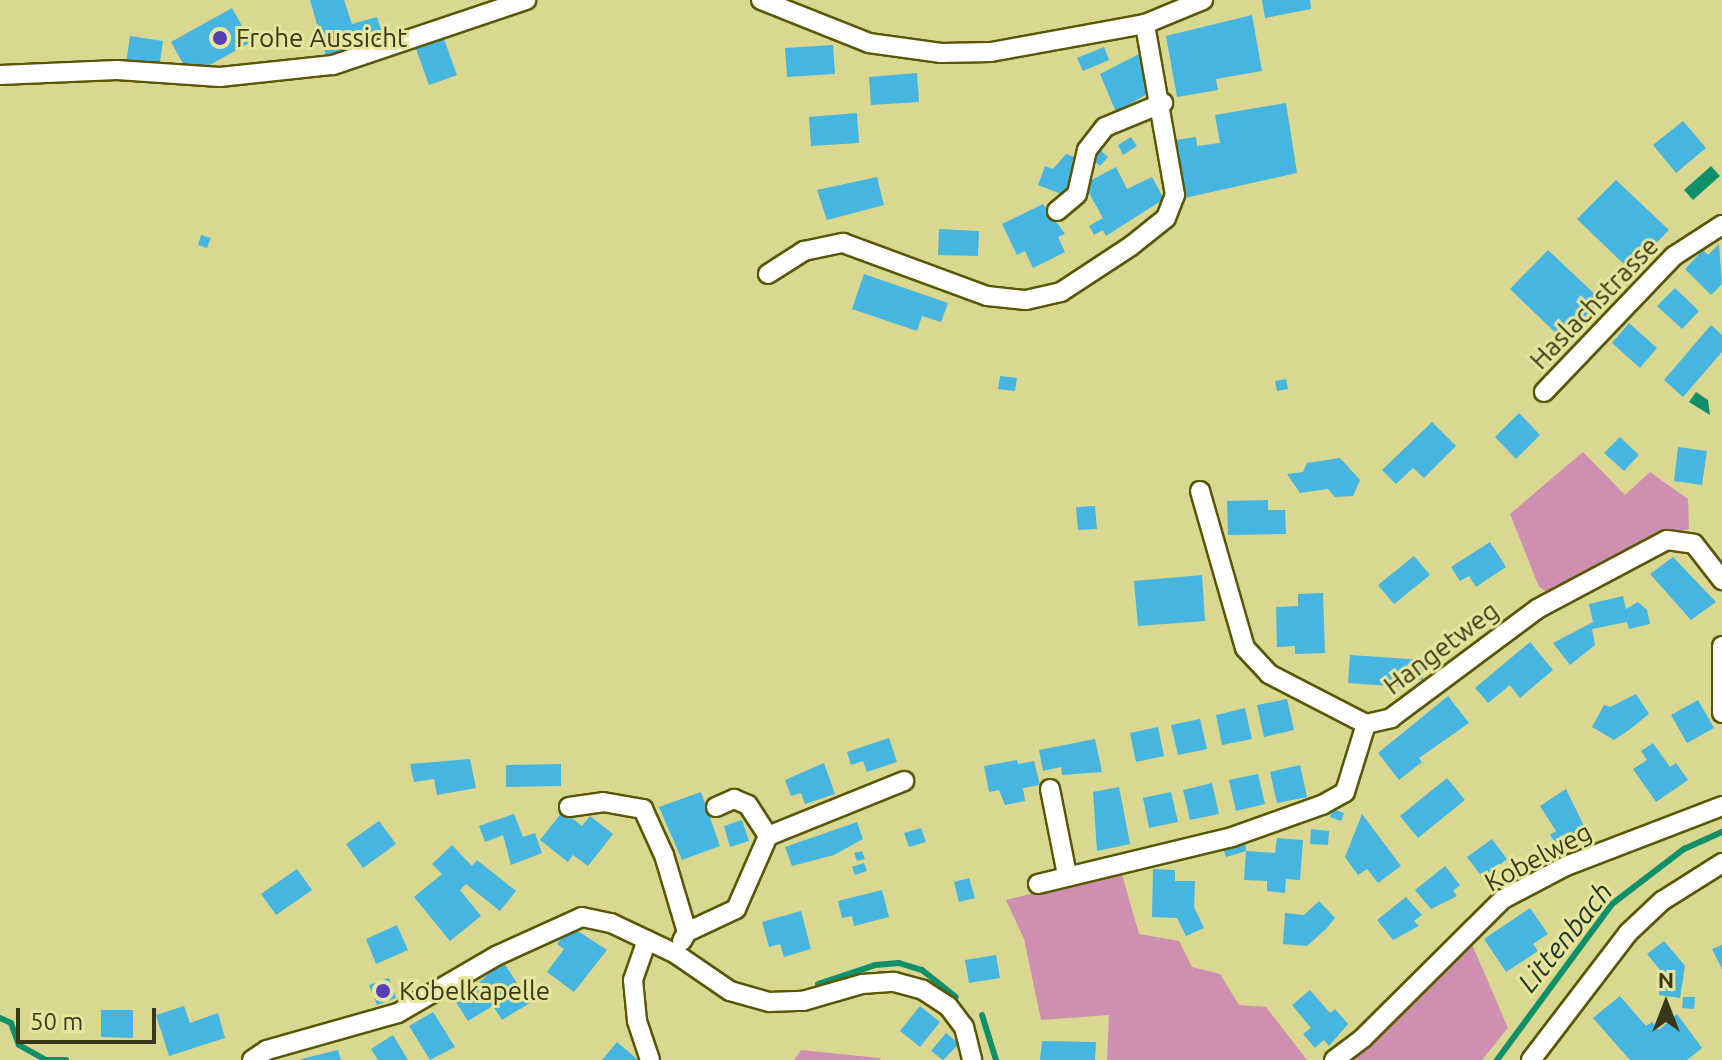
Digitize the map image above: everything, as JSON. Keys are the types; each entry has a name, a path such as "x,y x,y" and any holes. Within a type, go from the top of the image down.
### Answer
{"street":[{"path":"0,75 117,70 205,77 333,65 526,0"},
{"path":"761,0 869,43 941,53 991,52 1145,24 1203,0"},
{"path":"768,274 804,251 843,243 987,296 1026,300 1061,292 1166,218 1175,195 1163,103 1145,24"},
{"path":"1057,211 1077,194 1087,150 1105,127 1163,103"},
{"name":"Haslachstrasse","path":"1544,392 1674,256 1722,225"},
{"name":"Hangetweg","path":"1200,491 1245,648 1269,674 1366,724 1391,718 1537,609 1667,540 1694,544 1722,580"},
{"path":"1722,646 1722,713"},
{"path":"1038,884 1232,837 1322,805 1345,792 1366,724"},
{"path":"676,954 687,932 736,909 768,836 904,781"},
{"path":"1050,789 1067,875"},
{"path":"716,807 734,799 748,805 768,836"},
{"path":"569,807 603,802 643,809 664,855 687,932"},
{"name":"Kobelweg","path":"1334,1060 1503,899 1566,866 1722,806"},
{"path":"1531,1060 1628,933 1662,901 1722,863"},
{"path":"258,1058 398,1013 496,956 582,917 611,923 676,954 730,991 769,1002 803,1001 862,984 894,982 923,990 948,1006 964,1027 972,1060"},
{"path":"647,940 633,980 637,1021 650,1060"}],"shaded area":[{"path":"1711,166 1720,176 1693,200 1684,190"},
{"path":"1696,392 1708,400 1710,415 1689,402"},
{"path":"1583,452 1625,495 1650,472 1688,499 1689,529 1630,548 1546,591 1539,587 1510,514"},
{"path":"1121,871 1139,934 1179,941 1192,967 1220,974 1239,1005 1266,1007 1307,1060 1107,1060 1109,1015 1041,1020 1024,939 1006,900"},
{"path":"1471,942 1508,1028 1482,1060 1348,1060 1376,1040"},
{"path":"801,1050 879,1058 881,1060 794,1060"}],"building":[{"path":"310,0 344,0 352,24 377,17 385,42 327,59"},
{"path":"1262,0 1310,0 1311,9 1265,18"},
{"path":"232,8 251,42 190,76 171,42"},
{"path":"1252,15 1262,71 1216,79 1218,90 1177,97 1166,36"},
{"path":"130,36 163,41 159,69 126,64"},
{"path":"444,39 457,75 429,85 416,49"},
{"path":"833,45 835,74 787,77 785,48"},
{"path":"1104,47 1109,60 1083,71 1077,58"},
{"path":"1139,54 1154,90 1116,112 1100,74"},
{"path":"917,73 919,102 871,105 869,77"},
{"path":"1286,103 1297,173 1185,198 1175,140 1196,137 1197,146 1220,143 1215,115"},
{"path":"857,113 859,143 811,146 809,117"},
{"path":"1683,121 1706,148 1676,173 1653,145"},
{"path":"1131,137 1137,146 1123,155 1118,145"},
{"path":"1097,147 1108,157 1100,166 1089,156"},
{"path":"1066,154 1075,157 1072,166 1080,169 1069,197 1038,185 1045,166 1053,169"},
{"path":"1116,167 1127,189 1152,177 1164,199 1106,236 1103,230 1094,235 1089,226 1103,218 1084,184"},
{"path":"877,177 884,205 827,220 817,190"},
{"path":"1616,180 1669,230 1630,270 1577,219"},
{"path":"1043,204 1065,234 1058,237 1065,252 1033,268 1025,251 1017,255 1002,224"},
{"path":"939,229 979,231 978,256 938,255"},
{"path":"201,235 211,238 207,248 198,245"},
{"path":"1719,244 1722,284 1711,295 1685,269 1703,250 1708,255"},
{"path":"1548,250 1601,300 1563,340 1510,289"},
{"path":"864,274 948,303 941,322 922,316 917,331 852,309"},
{"path":"1675,288 1699,311 1682,329 1657,306"},
{"path":"1629,323 1657,348 1640,368 1612,343"},
{"path":"1711,325 1722,335 1722,352 1683,397 1664,380"},
{"path":"1000,376 1017,378 1015,391 998,389"},
{"path":"1286,379 1288,389 1277,391 1275,381"},
{"path":"1519,413 1540,435 1516,459 1495,437"},
{"path":"1432,422 1456,446 1424,478 1413,468 1396,484 1382,470"},
{"path":"1620,437 1639,455 1624,471 1604,453"},
{"path":"1678,447 1707,451 1702,485 1674,481"},
{"path":"1340,458 1360,480 1353,496 1335,497 1328,489 1300,493 1287,474 1303,472 1307,463"},
{"path":"1268,500 1268,510 1285,510 1286,534 1228,535 1227,501"},
{"path":"1095,506 1097,529 1078,530 1076,507"},
{"path":"1490,542 1506,567 1476,587 1469,576 1460,581 1451,567"},
{"path":"1414,556 1430,575 1394,604 1378,585"},
{"path":"1673,557 1716,602 1691,620 1650,574"},
{"path":"1202,575 1205,621 1138,626 1134,581"},
{"path":"1323,593 1325,653 1295,654 1295,646 1277,647 1276,607 1298,606 1298,594"},
{"path":"1623,596 1626,609 1638,602 1647,610 1650,624 1629,629 1627,622 1592,629 1595,645 1570,665 1553,643 1593,622 1589,604"},
{"path":"1530,642 1553,670 1520,698 1510,685 1488,703 1475,688"},
{"path":"1350,655 1424,660 1423,680 1403,678 1403,687 1348,683"},
{"path":"1636,694 1649,714 1629,730 1614,740 1592,727 1604,705 1610,707"},
{"path":"1448,696 1469,723 1419,758 1422,762 1399,780 1378,753"},
{"path":"1287,699 1294,730 1264,737 1257,705"},
{"path":"1698,700 1714,728 1687,743 1671,715"},
{"path":"1245,708 1252,739 1222,745 1216,715"},
{"path":"1200,719 1207,749 1178,755 1171,725"},
{"path":"1158,727 1164,756 1136,762 1130,733"},
{"path":"889,738 897,762 867,772 863,761 851,765 847,752"},
{"path":"1095,739 1102,772 1062,775 1061,767 1043,771 1039,750"},
{"path":"1653,743 1670,767 1676,763 1688,780 1656,802 1633,769 1647,760 1641,751"},
{"path":"470,759 476,788 437,795 434,779 414,782 410,764"},
{"path":"1017,760 1018,764 1034,761 1040,785 1023,788 1025,801 1005,805 999,790 989,792 984,766"},
{"path":"824,763 835,794 805,804 801,793 791,796 785,780"},
{"path":"561,764 561,786 506,787 506,765"},
{"path":"1300,765 1307,797 1277,803 1270,772"},
{"path":"1258,774 1265,804 1236,811 1229,780"},
{"path":"1447,778 1465,800 1418,838 1400,816"},
{"path":"1212,783 1219,814 1190,820 1183,790"},
{"path":"1119,787 1130,844 1097,851 1093,792"},
{"path":"1566,789 1585,828 1558,847 1550,835 1556,831 1540,806"},
{"path":"701,792 720,846 682,860 659,807"},
{"path":"1171,792 1178,822 1149,828 1143,798"},
{"path":"1333,809 1344,813 1341,821 1330,817"},
{"path":"563,811 582,826 590,816 613,834 588,866 573,855 568,862 540,840"},
{"path":"514,814 523,837 535,833 542,853 511,865 503,835 485,842 479,826"},
{"path":"1362,814 1401,866 1378,883 1367,869 1358,875 1345,857"},
{"path":"742,820 749,841 730,847 724,826"},
{"path":"379,821 396,844 363,868 346,844"},
{"path":"857,822 863,839 834,855 792,866 785,847"},
{"path":"921,828 926,842 909,847 904,833"},
{"path":"1311,829 1329,831 1328,845 1310,844"},
{"path":"1277,838 1303,840 1300,880 1286,879 1285,893 1267,891 1267,881 1244,880 1246,851 1275,853"},
{"path":"1245,839 1246,851 1226,857 1222,845"},
{"path":"1492,839 1507,859 1483,878 1467,857"},
{"path":"452,845 472,866 477,860 516,891 500,911 466,884 460,890 481,916 450,941 414,897 442,874 432,864"},
{"path":"862,851 865,859 857,861 854,853"},
{"path":"864,863 867,871 855,875 852,867"},
{"path":"1445,866 1460,885 1453,891 1457,896 1431,909 1415,890"},
{"path":"297,869 312,890 276,915 261,894"},
{"path":"1153,869 1175,870 1175,881 1195,881 1194,907 1204,928 1186,936 1177,918 1152,917"},
{"path":"969,878 975,898 959,902 954,882"},
{"path":"882,890 889,917 854,926 852,916 842,918 838,901"},
{"path":"1406,897 1422,915 1414,921 1419,926 1393,940 1377,920"},
{"path":"1319,901 1335,918 1326,929 1307,946 1283,944 1285,913 1304,915"},
{"path":"1530,908 1548,934 1533,944 1538,951 1506,972 1484,939"},
{"path":"801,911 811,949 784,957 780,944 769,947 762,922"},
{"path":"397,925 408,950 376,964 366,939"},
{"path":"570,926 607,950 574,992 547,972 564,949 557,944"},
{"path":"1664,941 1685,966 1680,998 1659,995 1660,970 1647,954"},
{"path":"1722,945 1722,969 1712,949"},
{"path":"996,955 1000,978 969,983 965,960"},
{"path":"502,960 530,1003 502,1020 493,1006 468,1021 452,996 477,985"},
{"name":"Kobelkapelle","path":"389,978 396,998 377,1005 369,985"},
{"path":"1310,990 1330,1013 1335,1009 1348,1024 1329,1046 1324,1040 1315,1048 1303,1034 1311,1028 1292,1005"},
{"path":"1620,996 1646,1026 1652,1022 1659,1030 1677,1014 1702,1048 1687,1060 1630,1060 1593,1018"},
{"path":"1683,997 1695,997 1694,1009 1682,1008"},
{"path":"184,1006 190,1023 218,1013 225,1038 169,1056 156,1015"},
{"path":"920,1006 940,1022 920,1047 900,1031"},
{"path":"101,1010 133,1010 133,1038 101,1037"},
{"path":"433,1012 455,1047 430,1060 409,1026"},
{"path":"946,1033 959,1044 943,1060 931,1051"},
{"path":"393,1035 408,1060 378,1060 371,1049"},
{"path":"1042,1041 1096,1042 1095,1060 1040,1060"},
{"path":"617,1042 638,1060 602,1060"},
{"path":"338,1050 341,1060 301,1060 301,1059"}],"waterway":[{"name":"Littenbach","path":"1497,1060 1612,904 1684,849 1722,832"},
{"path":"818,984 875,965 899,963 922,970 956,997"},
{"path":"982,1015 996,1060"},
{"path":"0,1018 11,1023 19,1045 46,1060 66,1060"}],"place":[{"name":"Frohe Aussicht","path":"220,38"},
{"name":"Kobelkapelle","path":"383,991"}]}
